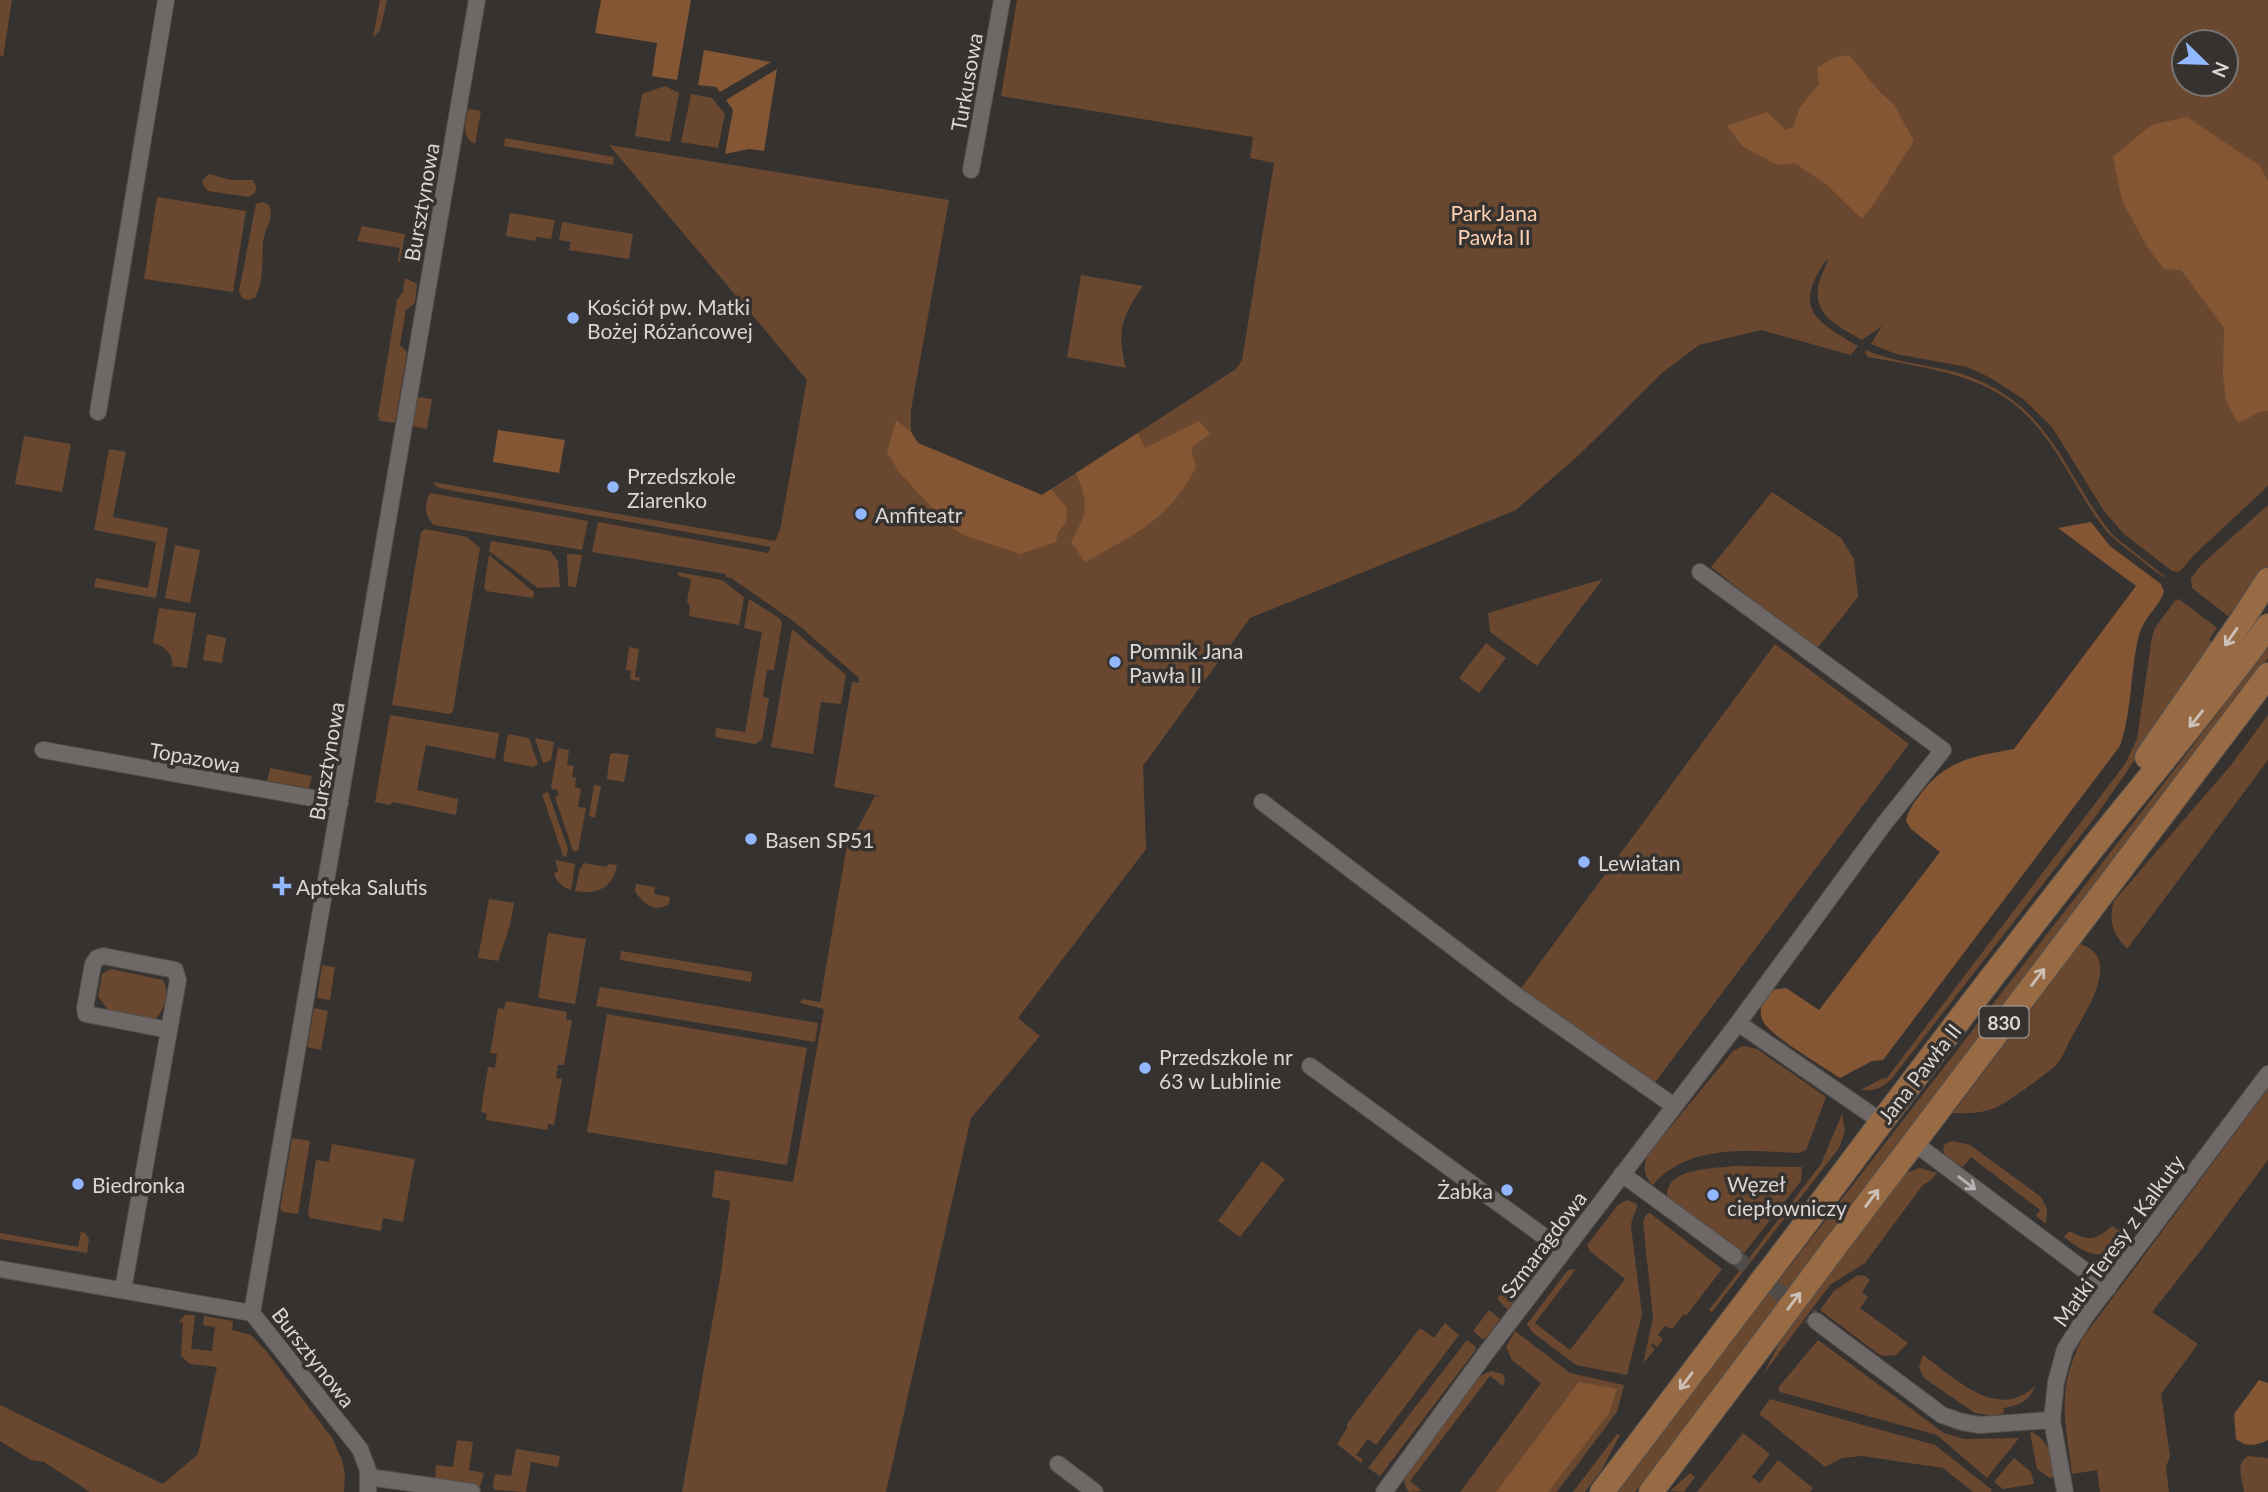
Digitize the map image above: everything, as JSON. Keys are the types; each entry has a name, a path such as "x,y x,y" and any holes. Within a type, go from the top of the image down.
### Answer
{"main road":[{"path":"2086,856 2140,766 2268,580"},
{"name":"Jana Pawła II","path":"1602,1492 2086,856 2268,626"},
{"name":"Jana Pawła II","path":"1651,1492 1913,1142 2268,676"}],"street":[{"path":"97,412 166,0"},
{"name":"Bursztynowa","path":"369,1485 360,1449 252,1313 477,0"},
{"name":"Turkusowa","path":"971,170 1002,0"},
{"name":"Szmaragdowa","path":"1384,1492 1470,1374 1738,1023 1837,886 1943,750 1700,572"},
{"name":"Topazowa","path":"43,750 340,803"},
{"path":"1262,802 1516,995 1674,1106"},
{"path":"123,1290 178,980 174,970 103,956 97,958 93,964 86,1014 169,1030"},
{"path":"1738,1023 1882,1122"},
{"path":"1310,1066 1564,1251"},
{"name":"Matki Teresy z Kalkuty","path":"2065,1492 2052,1420 2056,1382 2065,1349 2268,1074"},
{"path":"1913,1142 2108,1288"},
{"path":"1622,1174 1734,1256"},
{"path":"0,1269 252,1313"},
{"path":"1816,1321 1942,1415 1980,1425 2052,1420"},
{"path":"1058,1464 1095,1492"},
{"path":"369,1485 472,1492"}],"green space":[{"path":"0,0 12,0 3,57 0,55"},
{"path":"380,0 387,0 380,30 373,38"},
{"name":"Park Jana Pawła II","path":"1017,0 2268,0 2268,486 2182,569 2178,572 2172,571 2124,534 2104,511 2052,427 2023,399 1989,377 1967,367 1896,354 1871,344 1882,326 1862,340 1831,320 1820,307 1818,299 1819,285 1828,258 1811,289 1810,301 1819,320 1858,346 1851,355 1761,330 1699,345 1662,373 1579,455 1516,510 1250,618 1143,766 1146,849 1018,1018 1040,1036 971,1118 886,1492 682,1492 721,1273 730,1201 712,1197 715,1170 793,1182 824,1009 800,1003 802,999 820,1002 848,839 859,826 875,796 886,797 834,787 852,682 866,683 859,682 859,678 796,623 726,577 726,574 592,552 598,522 768,553 771,547 444,489 433,482 775,541 780,530 807,380 609,145 949,200 911,410 911,432 918,443 1042,495 1236,369 1242,360 1274,163 1250,158 1253,137 1001,96"},
{"path":"665,86 679,93 670,142 635,136 642,94"},
{"path":"691,94 712,98 725,114 718,148 681,142"},
{"path":"468,109 481,111 475,144 466,133"},
{"path":"505,138 614,157 613,165 504,146"},
{"path":"209,174 231,180 253,180 256,190 249,197 208,191 202,183"},
{"path":"157,197 246,211 233,292 144,279"},
{"path":"263,202 269,205 271,215 263,243 258,292 255,298 248,300 242,298 239,291 256,204"},
{"path":"510,213 555,220 551,239 536,237 535,241 506,236"},
{"path":"562,222 633,234 629,259 569,250 571,242 559,240"},
{"path":"362,226 405,234 400,262 400,248 357,241"},
{"path":"1081,275 1143,286 1123,324 1121,344 1126,368 1067,357"},
{"path":"405,278 417,284 415,303 406,310 400,345 407,352 395,423 380,421 378,416 397,300 403,292"},
{"path":"1866,350 1965,375 1993,387 2016,402 2050,438 2107,528 2167,578 2108,533 2054,449 2014,404 1998,393 1963,378 1868,357"},
{"path":"418,397 432,399 427,429 412,426"},
{"path":"24,436 71,444 62,492 15,484"},
{"path":"109,449 126,452 113,517 168,528 156,598 94,587 96,578 148,588 156,542 94,530"},
{"path":"1772,492 1841,538 1854,559 1858,597 1816,650 1711,567"},
{"path":"430,493 588,521 582,550 434,525 426,510"},
{"path":"2268,505 2268,569 2243,607 2238,604 2228,616 2192,588 2191,578 2201,565"},
{"path":"425,529 467,537 480,548 453,711 450,714 392,705 421,532"},
{"path":"491,541 550,551 558,561 560,587 538,588 489,551"},
{"path":"175,545 200,550 190,603 165,598"},
{"path":"567,554 582,555 576,587 568,586"},
{"path":"489,555 534,592 533,598 486,591 484,587"},
{"path":"677,572 722,580 744,597 739,625 689,616 690,607 687,601 691,579 679,576"},
{"path":"1603,579 1537,666 1490,632 1488,613"},
{"path":"749,599 779,618 782,623 774,670 767,670 763,697 769,698 762,740 755,744 715,737 716,728 745,732 762,632 744,628"},
{"path":"2179,599 2217,628 2209,640 2215,644 2096,816 1893,1077 1879,1088 1861,1090 1887,1078 2125,764 2137,739 2152,637 2156,626"},
{"path":"159,608 196,613 187,668 172,666 167,651 153,643"},
{"path":"792,629 846,675 841,704 821,702 813,754 771,747"},
{"path":"207,634 226,638 222,663 203,660"},
{"path":"1486,643 1506,658 1479,693 1459,678"},
{"path":"1775,644 1909,744 1650,1089 1516,995"},
{"path":"2268,645 2268,658 1635,1492 1615,1492 2219,712"},
{"path":"629,647 639,649 635,677 640,678 639,681 630,679 631,671 626,670"},
{"path":"390,715 499,733 495,759 426,745 417,790 458,799 456,815 393,802 390,805 375,802"},
{"path":"2268,715 2268,760 2127,949 2113,927 2114,901 2231,765"},
{"path":"508,734 529,738 538,764 533,767 503,761"},
{"path":"535,738 554,742 551,760 543,763"},
{"path":"558,748 569,750 567,765 574,766 572,777 576,778 575,787 581,789 578,807 586,808 578,851 573,851 555,797 559,795 557,789 553,790 551,787"},
{"path":"610,754 629,755 624,782 607,779"},
{"path":"270,768 312,776 309,788 267,781"},
{"path":"594,785 601,786 595,818 589,816"},
{"path":"548,792 568,849 566,857 563,856 542,794"},
{"path":"555,860 575,864 571,890 556,879 554,873 558,871"},
{"path":"583,863 607,867 608,864 617,865 612,879 603,888 590,892 575,891"},
{"path":"636,884 655,887 654,894 670,897 669,904 658,908 649,906 635,891"},
{"path":"489,899 514,903 498,961 478,958"},
{"path":"548,933 586,939 575,1004 538,998"},
{"path":"2080,944 2092,951 2099,960 2098,984 2057,1064 1995,1108 1974,1113 1953,1113"},
{"path":"621,951 752,972 751,982 620,960"},
{"path":"322,965 335,967 330,1000 317,998"},
{"path":"111,969 163,980 165,1001 155,1019 108,1010 98,996 102,974"},
{"path":"600,987 818,1023 815,1042 596,1006"},
{"path":"506,1001 567,1012 566,1019 572,1020 564,1065 558,1065 556,1078 562,1079 554,1125 548,1124 547,1130 486,1120 487,1114 481,1112 488,1067 495,1068 497,1054 490,1053 498,1008 504,1009"},
{"path":"314,1008 328,1011 321,1050 307,1047"},
{"path":"607,1014 807,1048 787,1165 587,1132"},
{"path":"1743,1046 1757,1049 1826,1097 1806,1150 1798,1153 1720,1152 1702,1156 1668,1171 1653,1185 1645,1169 1649,1153 1733,1051"},
{"path":"2268,1089 2268,1160 2152,1312 2198,1344 2161,1394 2170,1456 2166,1467 2169,1492 2100,1492 2097,1470 2072,1474 2065,1405 2068,1374 2074,1357 2082,1339"},
{"path":"1842,1114 1845,1131 1839,1148 1712,1312 1709,1310 1821,1164"},
{"path":"292,1138 310,1141 298,1214 280,1209"},
{"path":"1953,1141 1970,1145 2041,1197 2047,1209 2046,1224 2036,1216 2040,1210 1971,1157 1963,1167 1945,1157 1945,1144"},
{"path":"332,1144 415,1159 403,1222 383,1218 381,1231 310,1218 308,1213 316,1160 329,1162"},
{"path":"1262,1161 1285,1179 1240,1237 1218,1221"},
{"path":"1734,1166 1802,1167 1801,1181 1744,1253 1667,1197 1669,1187 1682,1175 1703,1169"},
{"path":"1920,1168 1937,1173 1922,1186 1865,1263 1830,1285 1762,1376 1785,1333 1906,1173"},
{"path":"1627,1200 1637,1204 1631,1227 1642,1314 1627,1375 1576,1365 1532,1332 1527,1324 1568,1270 1576,1269 1535,1323 1570,1350 1625,1279 1590,1251 1587,1245 1618,1205"},
{"path":"1650,1213 1722,1269 1686,1316 1684,1314 1672,1329 1665,1326 1658,1335 1663,1339 1657,1347 1652,1343 1651,1346 1655,1349 1643,1364 1653,1318 1643,1221"},
{"path":"2112,1226 2124,1234 2115,1248 2101,1254 2088,1252 2064,1237 2069,1231 2092,1238"},
{"path":"81,1232 89,1239 87,1253 0,1239 0,1233 78,1247"},
{"path":"1538,1245 1540,1262 1537,1271 1508,1310 1497,1299"},
{"path":"1858,1275 1870,1280 1862,1292 1868,1297 1860,1308 1908,1343 1896,1355 1884,1356 1877,1353 1820,1310 1834,1291"},
{"path":"1489,1310 1500,1319 1486,1338 1482,1339 1473,1331"},
{"path":"185,1315 195,1315 191,1349 212,1351 215,1327 203,1325 204,1316 233,1321 232,1330 251,1335 267,1352 332,1438 342,1460 344,1492 90,1492 44,1462 31,1460 0,1441 0,1405 163,1484 198,1454 217,1367 190,1364 181,1356 183,1323 179,1322"},
{"path":"1445,1323 1459,1335 1376,1445 1368,1439 1356,1455 1363,1460 1361,1463 1337,1444 1347,1424 1420,1328 1434,1338"},
{"path":"1515,1331 1570,1373 1624,1385 1617,1412 1557,1492 1460,1492 1541,1383 1512,1360 1506,1347"},
{"path":"1467,1340 1476,1347 1475,1351 1380,1476 1368,1468"},
{"path":"1818,1340 1944,1433 1964,1439 2019,1438 1987,1478 1937,1435 1780,1392 1778,1388"},
{"path":"1923,1355 1962,1384 1991,1398 2006,1400 2021,1396 2035,1386 2023,1402 2003,1408 2004,1413 1994,1416 1975,1413 1924,1378 1919,1367"},
{"path":"1491,1371 1503,1374 1503,1386 1490,1376 1410,1481 1422,1491 1409,1492 1404,1482 1408,1471 1480,1376"},
{"path":"1770,1399 1935,1445 1992,1490 1973,1492 1943,1468 1862,1456 1842,1458 1825,1467 1759,1414"},
{"path":"1743,1433 1770,1454 1752,1477 1760,1483 1778,1460 1813,1488 1810,1492 1697,1492"},
{"path":"2030,1433 2047,1446 2054,1477 2050,1478 2037,1469"},
{"path":"1617,1434 1620,1435 1601,1471 1585,1492 1573,1492"},
{"path":"457,1440 473,1442 469,1470 484,1473 480,1487 435,1479 436,1465 453,1467"},
{"path":"516,1449 560,1456 558,1467 531,1462 526,1492 495,1490 495,1474 511,1476"},
{"path":"2248,1456 2268,1458 2268,1492 2244,1492 2240,1467"},
{"path":"2014,1458 2031,1472 2034,1484 2003,1489 1994,1482"},
{"path":"1690,1473 1695,1477 1684,1492 1670,1491"}],"shaded area":[{"path":"601,0 691,0 677,80 652,76 657,43 595,33"},
{"path":"704,50 771,62 720,92 716,87 698,85"},
{"path":"1849,55 1894,105 1914,141 1862,219 1826,184 1794,163 1777,165 1742,146 1727,126 1767,112 1786,130 1793,127 1800,107 1819,84 1817,68 1833,58"},
{"path":"777,69 764,151 749,149 725,154 733,110 726,100"},
{"path":"2187,117 2260,166 2268,181 2268,411 2261,411 2238,423 2226,401 2223,374 2224,328 2181,270 2164,269 2148,248 2122,201 2113,157 2151,125"},
{"path":"896,420 911,432 918,443 1042,495 1051,489 1067,508 1066,523 1058,532 1056,542 1020,554 966,536 950,527 899,472 887,452"},
{"path":"1199,421 1210,434 1191,448 1196,467 1175,500 1135,534 1085,562 1071,542 1085,508 1076,473 1138,433 1145,448"},
{"path":"498,430 565,440 559,473 493,462"},
{"path":"2091,522 2110,546 2161,584 2164,592 2143,625 2138,639 2127,720 2120,746 1883,1060 1872,1061 1840,1078 1767,1027 1761,1012 1764,1001 1771,990 1786,988 1819,1010 1940,852 1911,829 1906,821 1910,809 1922,792 1952,766 1975,757 2014,749 2136,586 2058,528"},
{"path":"2259,1380 2268,1383 2268,1440 2247,1444 2236,1439 2234,1414"},
{"path":"1579,1382 1617,1389 1609,1413 1548,1492 1496,1492"}],"tunnel":[{"path":"1734,1256 1816,1321"}],"place":[{"name":"Kościół pw. Matki Bożej Różańcowej","path":"573,318"},
{"name":"Przedszkole Ziarenko","path":"613,487"},
{"name":"Amfiteatr","path":"861,514"},
{"name":"Pomnik Jana Pawła II","path":"1115,662"},
{"name":"Basen SP51","path":"751,839"},
{"name":"Lewiatan","path":"1584,862"},
{"name":"Apteka Salutis","path":"282,886"},
{"name":"Przedszkole nr 63 w Lublinie","path":"1145,1068"},
{"name":"Biedronka","path":"78,1184"},
{"name":"Żabka","path":"1507,1190"},
{"name":"Węzeł ciepłowniczy","path":"1713,1195"}]}
